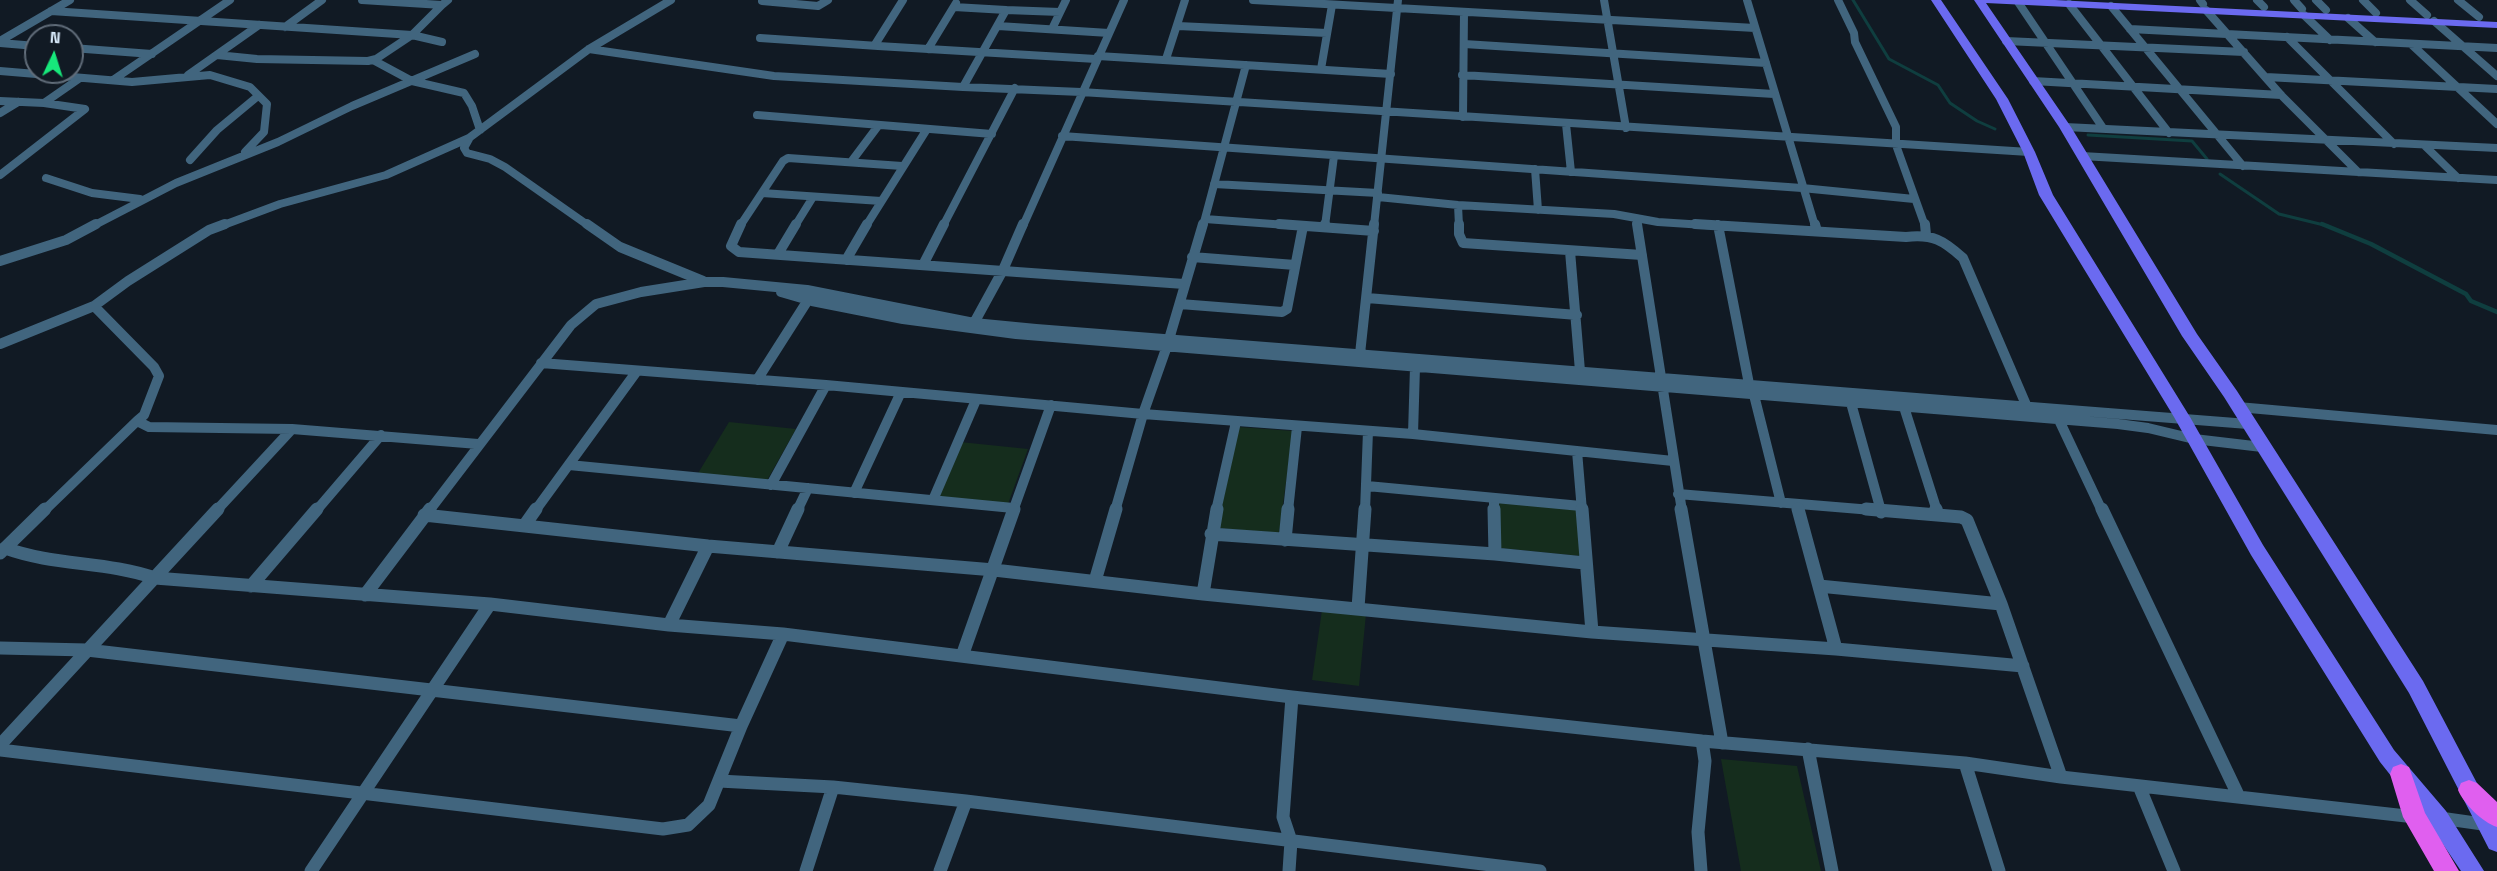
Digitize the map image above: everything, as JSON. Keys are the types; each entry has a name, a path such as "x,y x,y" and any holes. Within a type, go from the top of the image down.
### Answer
{"highway":[{"path":"2401,774 2426,817 2448,871"},
{"path":"2469,790 2495,828"}],"main road":[{"path":"1936,0 2002,99 2029,152 2046,195 2182,417 2256,549 2401,774"},
{"path":"1979,0 2064,127 2190,336 2238,407 2416,687 2469,790"},
{"path":"1988,0 2111,6 2261,3 2348,18 2497,18"},
{"path":"2133,0 2376,12 2497,25"},
{"path":"2426,817 2473,871"}],"street":[{"path":"0,42 70,0"},
{"path":"113,80 230,0"},
{"path":"285,27 322,0"},
{"path":"362,0 445,2"},
{"path":"0,344 94,306 128,281 209,230 280,204 386,175 469,138 589,49 671,0"},
{"path":"762,1 818,6 828,0"},
{"path":"878,45 876,43 880,33 903,0"},
{"path":"1052,29 1066,0"},
{"path":"974,323 1003,270 1124,0"},
{"path":"1166,59 1185,0"},
{"path":"1253,0 1332,5 1397,4 1464,12 1755,28"},
{"path":"1604,0 1626,128"},
{"path":"1747,0 1774,94 1779,104 1786,138 1817,231"},
{"path":"1838,0 1854,33 1855,42 1896,127 1896,145 1926,235"},
{"path":"2316,0 2326,10"},
{"path":"2363,0 2376,12"},
{"path":"2410,0 2497,76"},
{"path":"2458,0 2479,17"},
{"path":"373,60 412,35 445,2"},
{"path":"2018,2 2103,128"},
{"path":"928,49 955,3 1006,10 1060,12"},
{"path":"1360,354 1397,4"},
{"path":"2069,4 2169,133"},
{"path":"1321,69 1332,5"},
{"path":"2203,5 2281,95 2358,172"},
{"path":"2111,6 2243,166"},
{"path":"2300,8 2330,40"},
{"path":"963,87 1006,10"},
{"path":"51,11 412,35 442,42"},
{"path":"1463,117 1464,12"},
{"path":"2348,18 2375,42"},
{"path":"186,76 260,25"},
{"path":"998,26 1109,33"},
{"path":"1178,26 1327,33"},
{"path":"2130,29 2497,48"},
{"path":"2287,37 2333,80 2394,144"},
{"path":"760,38 982,52 1166,59 1391,74"},
{"path":"2006,41 2244,52"},
{"path":"0,42 24,45"},
{"path":"1464,44 1766,63"},
{"path":"2411,44 2497,124"},
{"path":"84,49 152,54"},
{"path":"589,49 774,76 1082,92 2029,152"},
{"path":"0,261 66,240 176,183 475,54"},
{"path":"217,55 257,59 373,60 412,81 464,93 472,106 480,130"},
{"path":"1095,581 1143,414 1168,342 1191,257 1205,219 1246,65"},
{"path":"0,71 24,73"},
{"path":"84,78 158,81 210,75 250,87 267,104 264,132 241,156"},
{"path":"1462,75 1774,94"},
{"path":"2266,77 2497,89"},
{"path":"2033,81 2281,95"},
{"path":"44,103 71,84"},
{"path":"923,265 1015,88"},
{"path":"190,160 217,130 258,96"},
{"path":"0,101 44,103 85,109 0,175"},
{"path":"0,112 18,102"},
{"path":"757,116 992,134"},
{"path":"1566,124 1571,172"},
{"path":"851,162 878,126"},
{"path":"2064,127 2497,148"},
{"path":"846,260 902,166 927,129"},
{"path":"1062,136 1802,188 1914,199"},
{"path":"469,138 464,148 467,153 505,166 620,248 704,282"},
{"path":"2424,145 2458,178"},
{"path":"1325,227 1334,156"},
{"path":"2082,156 2497,180"},
{"path":"902,166 788,158 783,161 735,234 731,246 739,252 1184,284"},
{"path":"1535,169 1538,210"},
{"path":"46,178 94,195 144,199"},
{"path":"1214,184 1330,190 1458,205 1635,218 1648,221 1906,237 1926,235 1943,242 1963,258 2027,407"},
{"path":"762,193 881,201"},
{"path":"778,254 813,197"},
{"path":"1458,205 1459,234 1463,243 1642,255"},
{"path":"1635,218 1702,639 1722,743"},
{"path":"1205,219 1374,231"},
{"path":"1718,225 1751,389 1781,502"},
{"path":"1180,303 1264,312 1282,312 1287,309 1303,226"},
{"path":"1570,251 1580,370"},
{"path":"1191,257 1295,265"},
{"path":"365,595 571,325 596,304 614,298 704,282 818,292 974,323 1415,367 2182,417 2248,424"},
{"path":"772,288 808,300 972,331 1028,337 1168,342 1360,354 1580,370 1661,383"},
{"path":"1367,298 1577,315"},
{"path":"757,380 808,300"},
{"path":"3,551 144,415 159,376 154,367 94,306"},
{"path":"541,363 826,385 1297,427 1413,434 1673,461"},
{"path":"1413,434 1415,367"},
{"path":"524,526 637,371"},
{"path":"771,485 826,385"},
{"path":"1751,389 1851,403 2148,428 2194,439 2262,447"},
{"path":"854,493 901,392"},
{"path":"933,500 976,400"},
{"path":"1851,403 1881,512"},
{"path":"962,656 1051,405"},
{"path":"1904,407 1938,515"},
{"path":"2238,407 2497,430"},
{"path":"2059,420 2239,797"},
{"path":"137,421 149,427 171,429 292,429 478,444"},
{"path":"1203,594 1211,534 1236,422"},
{"path":"1285,540 1297,427"},
{"path":"0,745 292,429"},
{"path":"1358,608 1367,486 1368,431"},
{"path":"251,586 381,435"},
{"path":"1577,451 1592,632"},
{"path":"569,465 1013,508"},
{"path":"1367,486 1581,506"},
{"path":"778,552 808,488"},
{"path":"1678,494 1961,517 1967,520 2001,604 2061,777"},
{"path":"1494,498 1496,554"},
{"path":"1797,504 1836,649"},
{"path":"424,515 708,546 994,570 1203,594 1592,632 1836,649 2023,666"},
{"path":"1211,534 1585,562"},
{"path":"669,625 708,546"},
{"path":"3,551 41,559 133,570 155,578 490,604 669,625 783,634 1292,697 1722,743 1965,764 2139,786 2426,817 2495,828"},
{"path":"1819,586 2001,604"},
{"path":"311,871 490,604"},
{"path":"0,750 663,829 688,825 709,805 741,726 783,634"},
{"path":"0,648 87,650 741,726"},
{"path":"1289,871 1291,842 1283,817 1292,697"},
{"path":"1701,871 1698,832 1705,761 1702,741"},
{"path":"1808,749 1832,871"},
{"path":"1965,764 2000,871"},
{"path":"719,781 834,787 966,801 1540,871"},
{"path":"2139,786 2174,871"},
{"path":"806,871 834,787"},
{"path":"940,871 966,801"}],"green space":[{"path":"729,422 796,429 766,482 697,475"},
{"path":"1239,427 1293,431 1279,533 1217,528"},
{"path":"960,442 1028,449 1008,504 936,497"},
{"path":"1499,499 1577,506 1581,556 1500,548"},
{"path":"1322,610 1366,614 1359,686 1312,680"},
{"path":"1721,759 1797,766 1821,871 1741,871"}],"waterway":[{"path":"1853,0 1889,59 1938,85 1950,103 1977,121 1995,129"},
{"path":"2088,135 2192,141 2207,159"},
{"path":"2220,174 2279,214 2325,225"},
{"path":"2325,225 2371,244 2466,294 2471,301 2497,312"}]}
